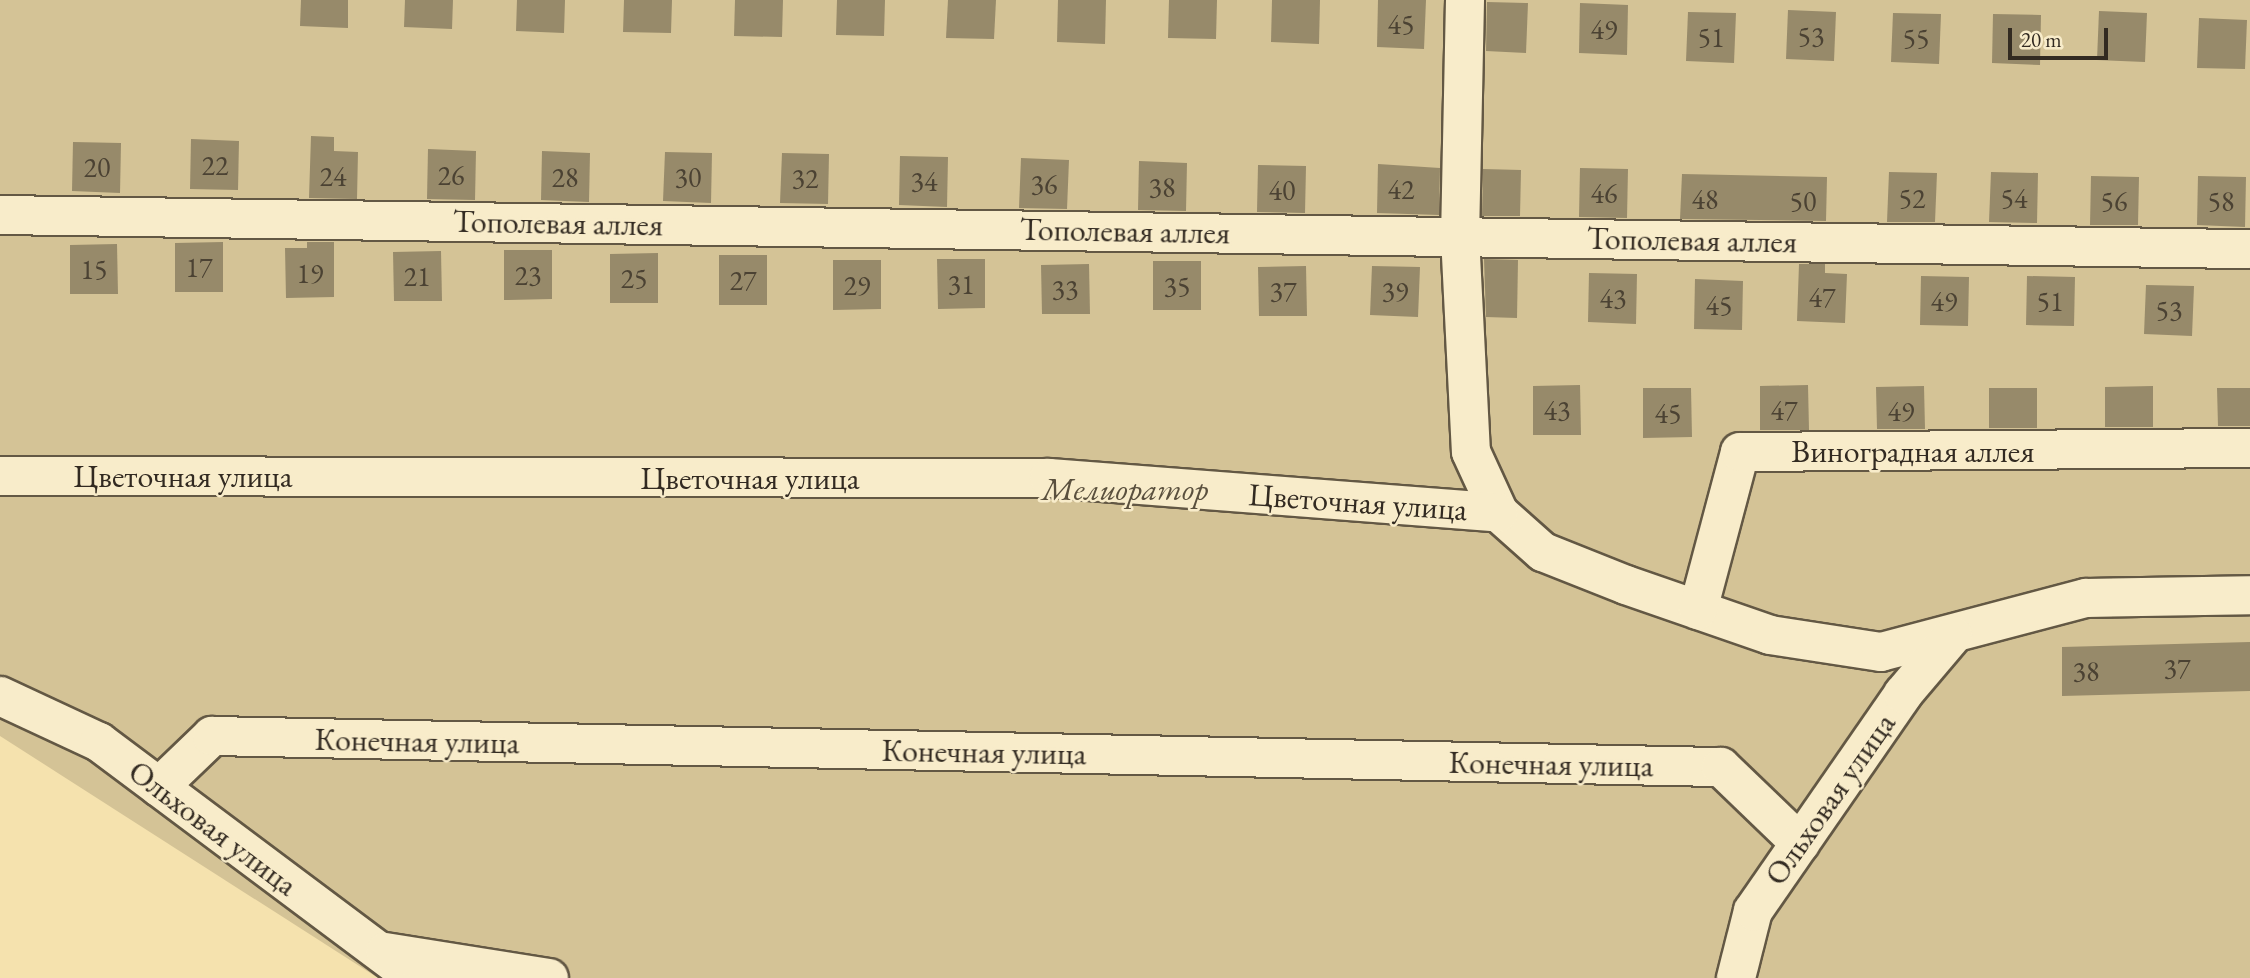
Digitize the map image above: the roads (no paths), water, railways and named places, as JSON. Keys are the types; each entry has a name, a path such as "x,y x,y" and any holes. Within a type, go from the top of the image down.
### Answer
{"street":[{"path":"1465,0 1460,236 1471,452 1499,513 1543,552 1770,635 1881,652 2086,598 2250,596"},
{"name":"Тополевая аллея","path":"0,215 2250,249"},
{"name":"Виноградная аллея","path":"1698,610 1740,452 2250,448"},
{"name":"Цветочная улица","path":"0,476 1049,478 1499,513"},
{"name":"Ольховая улица","path":"1737,978 1753,911 1902,694 1953,635"},
{"name":"Ольховая улица","path":"0,696 99,742 415,978"},
{"name":"Конечная улица","path":"159,787 212,736 1721,767 1800,843"},
{"path":"380,951 549,978"}],"park label":[{"name":"Мелиоратор","path":"1125,489"}]}
